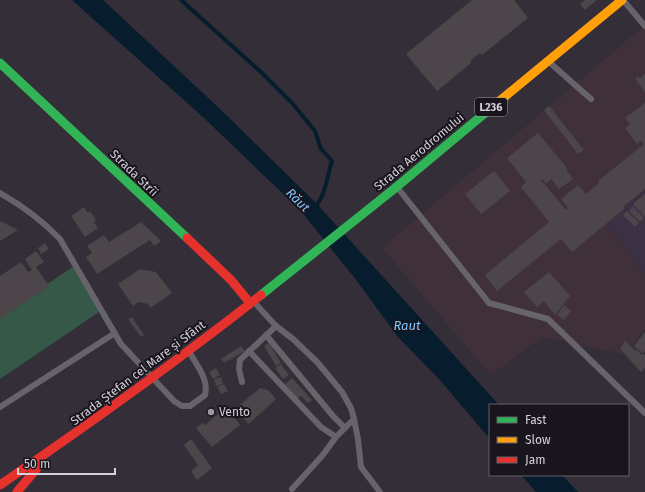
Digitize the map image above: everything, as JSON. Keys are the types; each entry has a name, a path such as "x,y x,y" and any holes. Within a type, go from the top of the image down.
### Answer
{"main road":[{"name":"Strada Aerodromului","path":"286,275 622,0"},
{"name":"Strada Strîi","path":"0,63 231,280 252,302"},
{"name":"Strada Ștefan cel Mare și Sfânt","path":"0,485 153,379 286,275"},
{"path":"17,491 55,448"}],"lane":[{"path":"622,0 645,26"},
{"path":"548,61 591,99"},
{"path":"396,186 489,303 548,319 645,413"},
{"path":"0,193 24,206 46,224 60,239 121,344 153,379 182,406 190,406 206,395 207,388 206,381 189,351"},
{"path":"252,302 276,326 293,339 318,363 342,392 351,408 354,419 361,467 380,492"},
{"path":"242,382 239,369 240,360 276,326"},
{"path":"0,407 115,333"},
{"path":"266,335 333,416 345,428"},
{"path":"249,351 321,427 336,437"},
{"path":"292,489 322,456 336,437 354,419"}],"shaded area":[{"path":"645,25 645,191 607,225 645,273 645,329 625,354 542,337 491,375 382,248"},
{"path":"645,191 645,273 607,225"}],"green space":[{"path":"77,264 102,310 0,379 0,316"}],"water":[{"name":"Raut","path":"72,0 103,0 220,109 317,204 498,404 489,404 489,438 439,379 398,337 357,281 301,211 204,118"},
{"path":"522,476 563,476 578,492 536,492"}],"building":[{"path":"472,0 514,0 528,18 482,55 480,53 470,61 471,63 437,91 406,54"},
{"path":"585,0 597,0 585,10 580,4"},
{"path":"645,74 645,92 635,79 638,76 640,78"},
{"path":"645,103 645,189 623,207 624,209 572,252 561,239 497,291 485,275 549,222 521,187 526,182 507,158 538,133 567,168 566,169 573,179 559,189 552,180 553,178 546,184 543,179 541,180 566,210 568,208 561,199 578,185 586,194 599,183 598,181 644,144 641,140 637,144 625,128 630,124 625,118"},
{"path":"549,106 584,150 578,154 544,110"},
{"path":"494,171 510,191 481,214 465,194"},
{"path":"645,194 645,217 633,204"},
{"path":"633,206 644,218 640,222 629,211"},
{"path":"84,207 88,213 90,211 96,220 94,222 98,228 85,237 71,216"},
{"path":"627,211 639,223 635,227 623,215"},
{"path":"0,221 18,230 0,241"},
{"path":"141,222 161,241 154,246 150,240 97,274 86,257 92,253 87,246 104,235 109,242"},
{"path":"45,243 49,249 41,254 38,248"},
{"path":"36,251 44,262 36,267 49,286 0,319 0,276 21,262 28,272 32,270 25,259"},
{"path":"140,269 156,272 172,293 150,308 148,304 139,302 133,306 118,284"},
{"path":"549,272 570,296 555,315 544,301 537,307 524,292"},
{"path":"564,305 571,311 564,320 557,315"},
{"path":"132,317 144,335 141,337 128,319"},
{"path":"645,332 645,351 643,354 634,346"},
{"path":"625,341 636,351 637,350 642,355 645,355 645,368 641,372 620,349"},
{"path":"269,343 281,363 276,366 264,346"},
{"path":"241,346 245,351 224,363 221,359"},
{"path":"281,364 289,375 283,379 275,368"},
{"path":"216,368 220,375 213,379 209,372"},
{"path":"221,377 223,384 216,386 214,379"},
{"path":"292,378 312,400 308,403 301,396 297,399 284,385"},
{"path":"224,384 228,391 221,394 217,387"},
{"path":"260,388 268,390 276,399 249,424 235,409"},
{"path":"225,405 240,425 212,447 196,428 203,423 205,425 219,413 217,411"},
{"path":"191,439 212,468 197,480 191,471 198,465 184,445"}],"waterway":[{"name":"Răut","path":"181,0 262,73 292,103 315,131 321,149 332,161 324,192 314,208"}],"traffic: fast":[{"path":"0,63 187,238"},
{"path":"261,295 394,189 491,108"}],"traffic: slow":[{"path":"491,108 622,0"}],"traffic: jam":[{"path":"187,238 231,280 250,303"},
{"path":"0,485 132,392 261,295"},
{"path":"17,492 38,467"}],"place":[{"name":"Vento","path":"211,412"}]}
